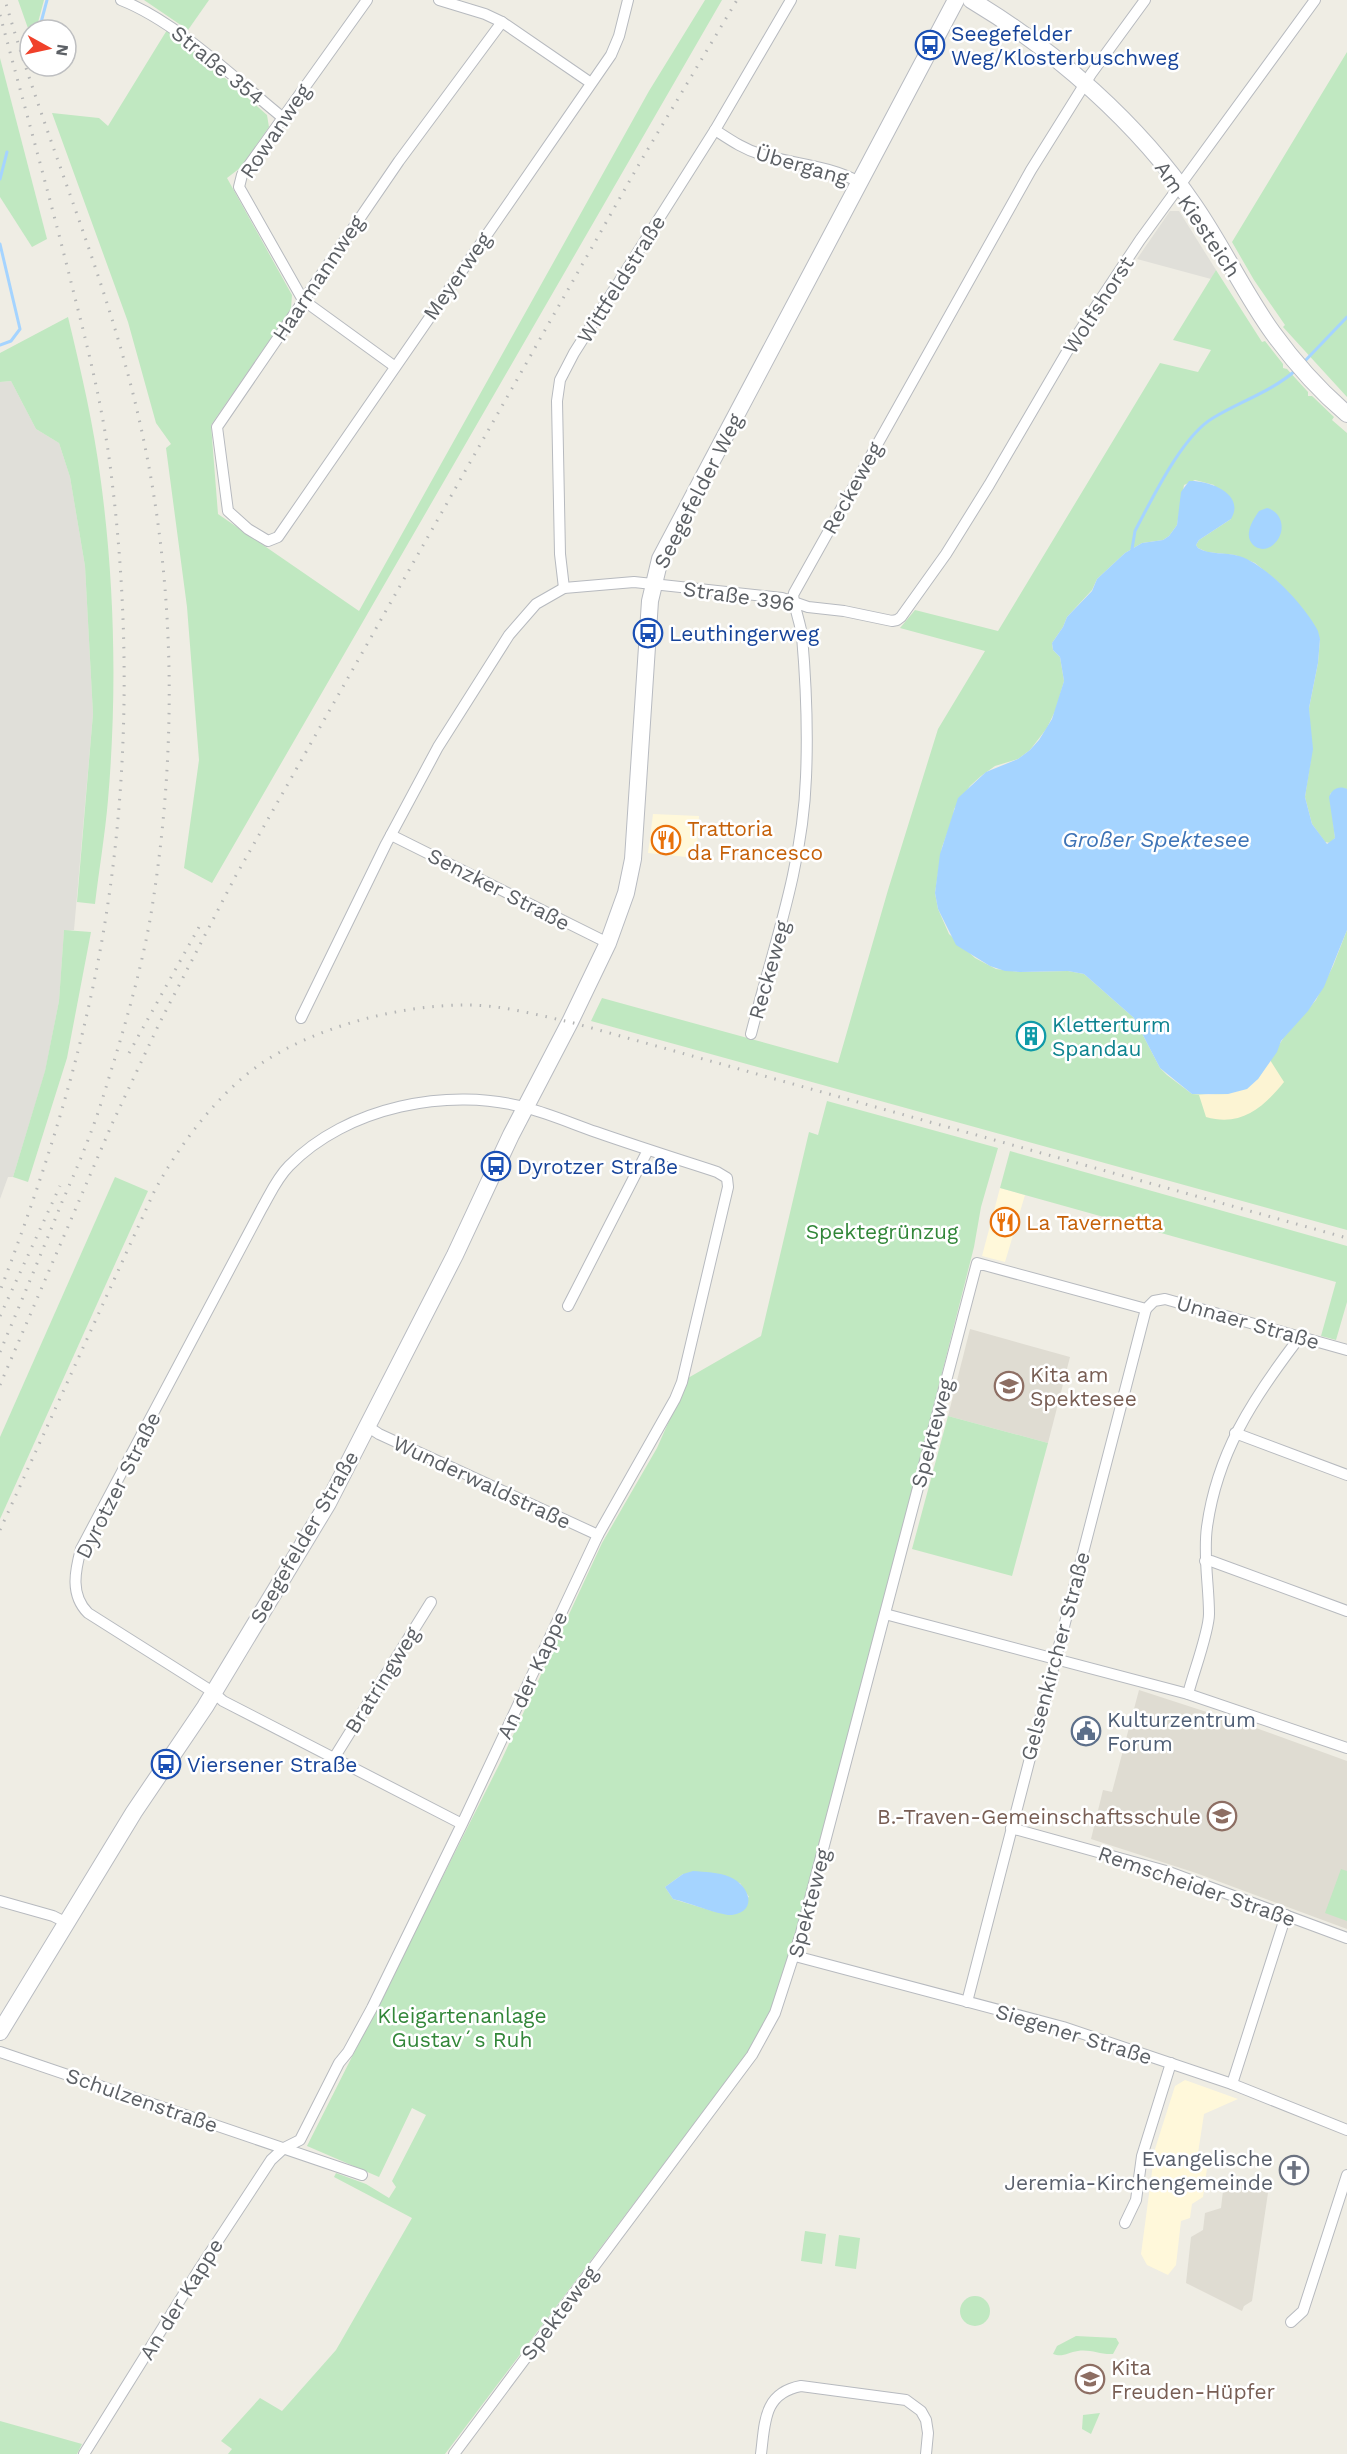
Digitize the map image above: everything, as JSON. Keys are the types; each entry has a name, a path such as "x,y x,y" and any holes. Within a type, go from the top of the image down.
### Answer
{"street":[{"name":"Straße 354","path":"121,0 143,8 168,25 282,117"},
{"name":"Rowanweg","path":"303,300 239,187 242,175 367,0"},
{"path":"438,0 502,22 591,83"},
{"name":"Meyerweg","path":"268,541 278,537 611,55 619,36 628,0"},
{"name":"Wittfeldstraße","path":"564,588 560,554 558,460 557,401 560,380 574,353 715,130 791,0"},
{"name":"Seegefelder Weg","path":"570,1022 608,943 626,893 633,859 652,585 665,546 956,0"},
{"name":"Am Kiesteich","path":"971,0 1048,53 1085,84 1146,145 1195,206 1274,334 1344,412"},
{"name":"Reckeweg","path":"751,1034 794,878 805,800 805,669 801,622 793,601 794,592 1031,170 1085,84 1145,0"},
{"name":"Wolfshorst","path":"897,620 945,554 989,485 1076,338 1179,185 1314,0"},
{"name":"Haarmannweg","path":"268,541 228,511 217,427 399,161 502,22"},
{"name":"Übergang","path":"715,130 737,145 754,152 816,167 859,182"},
{"path":"303,300 394,366"},
{"path":"301,1018 391,835 438,747 509,635 536,604 564,588 634,582 652,585"},
{"name":"Straße 396","path":"652,585 782,598 808,607 897,620"},
{"name":"Senzker Straße","path":"391,835 608,943"},
{"name":"Seegefelder Straße","path":"0,2032 65,1922 213,1692 318,1521 455,1255 525,1107 570,1022"},
{"name":"Dyrotzer Straße","path":"213,1692 88,1613 78,1598 75,1584 81,1549 262,1208 287,1168 315,1143 354,1120 384,1111 464,1099 525,1107 717,1172 727,1178"},
{"path":"568,1306 648,1150"},
{"name":"An der Kappe","path":"84,2454 200,2268 271,2160 284,2148 300,2140 339,2063 367,2018 462,1824 598,1535 675,1399 682,1382 728,1187 727,1178"},
{"name":"Unnaer Straße","path":"977,1263 1146,1309 1154,1301 1165,1299 1347,1350"},
{"name":"Spekteweg","path":"454,2454 752,2055 776,2013 795,1956 977,1263"},
{"name":"Gelsenkircher Straße","path":"966,2002 1146,1309"},
{"path":"1188,1694 1209,1617 1205,1561 1207,1528 1216,1482 1235,1433 1265,1383 1296,1342 1298,1336"},
{"name":"Wunderwaldstraße","path":"367,1426 379,1434 598,1535"},
{"path":"1235,1433 1347,1475"},
{"path":"1205,1561 1211,1561 1347,1611"},
{"name":"Bratringweg","path":"334,1758 431,1602"},
{"path":"885,1614 1188,1694 1347,1748"},
{"path":"213,1692 223,1701 462,1824"},
{"name":"Remscheider Straße","path":"1011,1828 1166,1871 1347,1938"},
{"path":"0,1901 53,1916 65,1922"},
{"path":"1232,2084 1286,1915"},
{"name":"Siegener Straße","path":"795,1956 1063,2027 1232,2084 1347,2130"},
{"name":"Schulzenstraße","path":"0,2052 284,2148"},
{"path":"1125,2223 1136,2200 1142,2156 1171,2063"},
{"path":"284,2148 362,2175"},
{"path":"1291,2322 1303,2311 1347,2175"},
{"path":"760,2454 766,2414 773,2400 786,2390 801,2386 906,2400 921,2411 926,2420 928,2433 926,2454"}],"shaded area":[{"path":"1170,211 1179,211 1216,270 1211,279 1137,259"},
{"path":"11,381 36,429 59,443 70,477 85,566 93,714 74,930 64,931 59,1001 45,1072 13,1177 8,1177 0,1199 0,382"},
{"path":"653,814 699,816 696,858 648,853"},
{"path":"1000,1188 1025,1195 1005,1262 982,1256"},
{"name":"Kita am Spektesee","path":"970,1329 1070,1357 1048,1443 948,1416"},
{"name":"B.-Traven-Gemeinschaftsschule","path":"1139,1690 1256,1728 1347,1761 1347,1929 1196,1873 1091,1839 1103,1790 1112,1792"},
{"path":"1185,2080 1238,2099 1204,2114 1198,2153 1208,2161 1203,2197 1192,2204 1190,2218 1181,2221 1176,2265 1168,2275 1147,2265 1141,2254 1155,2149 1175,2086"},
{"path":"1258,2177 1269,2186 1252,2301 1244,2306 1242,2311 1186,2283 1191,2237 1203,2230 1205,2213 1221,2208 1223,2191"}],"green space":[{"path":"18,0 44,0 39,18 24,18"},
{"path":"144,0 209,0 188,30"},
{"path":"705,0 722,0 212,883 184,868 199,760 187,607 166,448 171,444 156,423 128,322 52,113 99,118 108,126 167,30 267,115 269,127 240,168 227,178 292,295 291,309 211,425 218,514 359,611 649,91"},
{"path":"1347,52 1347,397 1283,327 1285,325 1254,280 1232,242"},
{"path":"0,58 47,239 32,247 0,197"},
{"path":"1216,270 1262,342 1265,341 1283,364 1283,368 1287,369 1308,392 1308,396 1312,396 1334,417 1332,420 1347,433 1347,789 1339,788 1330,794 1335,838 1330,843 1325,842 1312,824 1305,797 1311,758 1309,708 1318,663 1320,639 1297,604 1278,582 1255,563 1235,555 1207,552 1198,548 1196,545 1199,540 1231,519 1214,485 1195,480 1184,485 1177,525 1169,536 1163,540 1142,543 1125,553 1097,579 1092,590 1067,617 1052,643 1053,650 1060,657 1064,681 1056,709 1047,728 1030,750 1018,759 995,766 981,776 970,786 954,809 942,847 935,893 938,909 949,934 975,958 996,969 1020,972 1068,971 1084,974 1134,1018 1160,1068 1192,1094 1228,1094 1247,1090 1258,1079 1284,1037 1316,1000 1347,930 1347,1230 591,1021 602,998 838,1063 938,729 985,651 900,628 915,610 998,631 1160,363 1198,372 1211,350 1173,340"},
{"path":"68,317 87,399 98,461 106,522 112,601 111,760 107,813 95,904 77,902 93,714 85,566 70,477 59,443 36,429 11,381 0,382 0,353"},
{"path":"64,930 91,932 67,1058 28,1182 13,1177 45,1071 59,1001"},
{"name":"Spektegrünzug","path":"827,1101 998,1148 981,1207 974,1247 883,1605 793,1943 771,2010 748,2052 445,2454 228,2454 232,2449 221,2441 260,2398 282,2411 336,2350 412,2218 334,2177 336,2173 366,2184 389,2198 396,2187 392,2181 426,2115 412,2108 379,2177 307,2146 501,1761 602,1543 657,1448 688,1378 761,1336 809,1132 818,1135","holes":["683,1874 740,1883 749,1897 716,1912 673,1899 665,1887"]},
{"path":"1010,1151 1347,1246 1347,1302 1336,1340 1321,1336 1336,1282 1000,1188"},
{"path":"115,1177 148,1191 0,1519 0,1437"},
{"path":"948,1416 1048,1443 1012,1576 912,1549"},
{"path":"1341,1869 1347,1871 1347,1921 1325,1913"},
{"path":"805,2231 826,2234 822,2264 801,2261"},
{"path":"839,2235 860,2238 856,2269 835,2266"},
{"path":"975,2296 986,2300 990,2311 986,2322 975,2326 964,2322 960,2311 964,2300"},
{"path":"1076,2336 1116,2338 1119,2343 1113,2354 1082,2351 1063,2355 1053,2354 1057,2346"},
{"path":"1100,2413 1091,2434 1082,2429 1083,2415"},
{"path":"0,2421 82,2444 77,2454 0,2454"}],"sand":[{"path":"1270,1060 1284,1082 1268,1100 1241,1117 1219,1119 1206,1117 1199,1095 1228,1094 1258,1079"}],"water":[{"name":"Großer Spektesee","path":"1189,481 1215,486 1223,490 1234,502 1231,519 1199,540 1196,545 1198,548 1250,560 1284,587 1318,631 1320,639 1318,663 1309,708 1313,749 1305,797 1312,824 1327,844 1335,838 1329,797 1336,789 1341,787 1347,789 1347,930 1324,987 1308,1011 1281,1041 1277,1052 1258,1079 1247,1089 1228,1094 1192,1094 1160,1068 1134,1018 1084,974 1068,971 1005,971 990,966 956,945 938,909 935,893 940,854 958,798 986,772 1018,759 1030,750 1052,719 1064,681 1060,657 1053,650 1052,643 1067,617 1092,591 1097,579 1125,553 1142,543 1163,540 1169,536 1177,525 1181,492"},
{"path":"1267,508 1278,515 1282,526 1275,543 1262,549 1252,544 1249,532 1259,511"},
{"path":"693,1871 721,1874 737,1881 748,1897 746,1909 740,1913 727,1915 673,1899 665,1887 683,1874"}],"waterway":[{"path":"42,18 47,0"},
{"path":"0,179 7,152"},
{"path":"0,244 20,329 11,341 0,345"},
{"path":"1303,363 1347,317"},
{"path":"1132,549 1135,531 1150,502 1190,439 1213,418 1266,390 1296,370"}],"railway":[{"path":"0,1352 94,1124 135,987 146,942 160,853 169,717 164,582 157,515 130,382 101,286 35,96 5,0"},
{"path":"0,1385 112,1124 159,1024 234,879 642,159 737,0"},
{"path":"0,15 86,341 101,410 109,457 118,543 124,667 120,792 106,916 95,977 66,1097 0,1291"},
{"path":"129,1053 199,927"},
{"path":"0,1530 154,1192 187,1139 215,1104 262,1063 308,1038 360,1020 387,1014 441,1006 480,1005 570,1022 1347,1238"},
{"path":"0,1316 60,1186"}],"place":[{"name":"Seegefelder Weg/Klosterbuschweg","path":"930,45"},
{"name":"Leuthingerweg","path":"648,633"},
{"name":"Trattoria da Francesco","path":"666,840"},
{"name":"Kletterturm Spandau","path":"1031,1036"},
{"name":"Dyrotzer Straße","path":"496,1166"},
{"name":"La Tavernetta","path":"1005,1222"},
{"name":"Kita am Spektesee","path":"1009,1386"},
{"name":"Kulturzentrum Forum","path":"1086,1731"},
{"name":"Viersener Straße","path":"166,1764"},
{"name":"B.-Traven-Gemeinschaftsschule","path":"1222,1816"},
{"name":"Evangelische Jeremia-Kirchengemeinde","path":"1294,2170"},
{"name":"Kita Freuden-Hüpfer","path":"1090,2379"}],"park label":[{"name":"Kleigartenanlage Gustav´s Ruh","path":"462,2027"}]}
